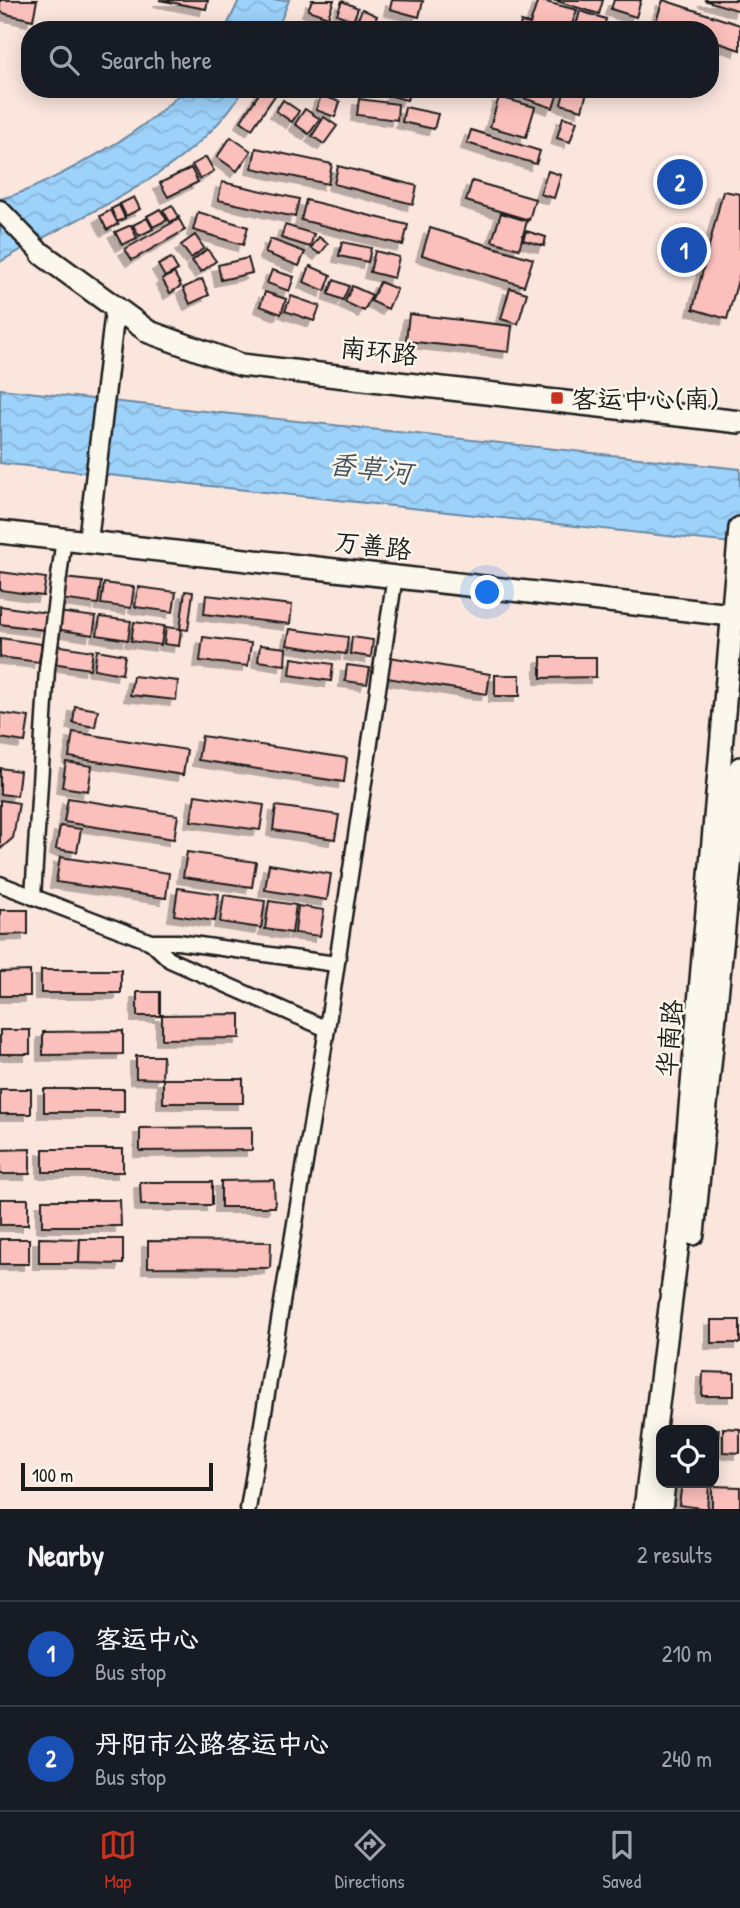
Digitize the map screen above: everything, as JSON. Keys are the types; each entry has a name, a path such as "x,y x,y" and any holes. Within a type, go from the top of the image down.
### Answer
{"main road":[{"name":"南环路","path":"42,254 149,332 241,365 740,422"},
{"name":"华南路","path":"645,1509 679,1235 736,615 735,572 740,528"},
{"name":"万善路","path":"0,532 736,615"},
{"name":"华南路","path":"671,1425 703,1150 740,768"},
{"path":"661,1509 663,1488"}],"street":[{"path":"0,210 42,254"},
{"path":"88,541 116,310"},
{"path":"33,897 47,669 64,538"},
{"path":"248,1509 327,1030 395,576"},
{"path":"0,884 151,942 178,942 336,964"},
{"path":"151,942 170,960 327,1030"}],"water":[{"path":"239,0 289,0 281,21 229,21"},
{"path":"175,98 237,98 221,120 195,146 165,169 0,262 0,199 41,184 82,163 114,145"},
{"name":"香草河","path":"0,389 740,469 740,544 0,463"}],"building":[{"path":"0,0 37,0 33,20 0,11"},
{"path":"159,0 208,0 206,9"},
{"path":"312,0 334,0 328,17 308,10"},
{"path":"392,0 423,1 419,17 390,9"},
{"path":"538,0 577,10 573,21 531,21"},
{"path":"553,0 603,0 599,14"},
{"path":"614,0 641,0 636,17 611,9"},
{"path":"663,0 740,25 740,50 719,43 719,21 656,21"},
{"path":"704,0 740,0 740,11"},
{"path":"342,1 358,8 353,21 337,14"},
{"path":"362,9 377,16 375,21 357,21"},
{"path":"580,11 606,19 605,21 577,21"},
{"path":"256,98 273,98 252,129 241,121"},
{"path":"320,98 340,102 335,117 316,110"},
{"path":"499,98 535,107 526,137 490,127"},
{"path":"524,98 556,98 553,108"},
{"path":"563,98 585,98 582,110 561,104"},
{"path":"359,99 398,104 397,120 357,115"},
{"path":"283,100 299,111 292,122 276,111"},
{"path":"405,107 438,114 434,129 402,122"},
{"path":"305,109 320,119 309,134 295,124"},
{"path":"324,117 337,126 324,144 312,136"},
{"path":"563,117 577,121 570,142 557,138"},
{"path":"471,130 540,151 536,164 467,143"},
{"path":"231,137 251,151 237,171 217,157"},
{"path":"256,148 332,164 328,184 252,168"},
{"path":"206,157 214,171 200,179 192,165"},
{"path":"338,166 417,186 413,204 334,184"},
{"path":"191,168 198,182 168,197 160,183"},
{"path":"548,171 561,175 554,198 540,194"},
{"path":"472,181 535,199 529,220 466,201"},
{"path":"222,182 299,199 295,217 218,200"},
{"path":"723,191 740,194 740,273 727,319 693,309"},
{"path":"134,197 140,209 126,216 120,204"},
{"path":"306,200 408,225 403,245 301,220"},
{"path":"119,205 125,218 117,222 111,209"},
{"path":"172,205 179,217 170,222 163,210"},
{"path":"160,209 167,220 153,227 147,216"},
{"path":"111,210 118,224 107,230 100,216"},
{"path":"198,212 248,227 243,245 193,230"},
{"path":"501,213 527,221 519,249 492,241"},
{"path":"147,218 153,229 139,236 133,225"},
{"path":"179,219 185,230 132,260 125,249"},
{"path":"131,225 137,238 122,245 115,232"},
{"path":"285,225 314,234 310,247 281,238"},
{"path":"430,228 533,259 524,286 422,255"},
{"path":"526,231 546,237 544,246 523,240"},
{"path":"195,235 204,248 191,258 181,245"},
{"path":"319,237 328,244 320,254 311,248"},
{"path":"270,239 305,252 299,266 265,253"},
{"path":"342,242 371,248 368,262 339,256"},
{"path":"207,249 216,261 201,272 192,261"},
{"path":"375,251 399,257 394,278 370,272"},
{"path":"171,258 178,270 165,277 158,265"},
{"path":"248,258 252,273 221,280 218,265"},
{"path":"310,266 331,275 325,291 304,282"},
{"path":"272,270 294,277 289,291 267,283"},
{"path":"174,273 181,286 170,293 162,279"},
{"path":"202,279 209,295 190,304 183,288"},
{"path":"334,280 349,286 343,300 328,294"},
{"path":"380,282 397,289 388,309 371,301"},
{"path":"352,286 372,295 364,311 345,302"},
{"path":"510,288 527,293 518,324 501,319"},
{"path":"265,292 286,299 281,314 260,306"},
{"path":"291,296 320,306 314,321 285,311"},
{"path":"409,314 512,326 509,352 406,341"},
{"path":"0,572 46,578 43,596 0,590"},
{"path":"63,578 101,582 98,604 60,599"},
{"path":"104,583 134,587 131,608 101,604"},
{"path":"138,587 176,592 173,612 135,607"},
{"path":"185,591 193,592 188,630 180,629"},
{"path":"206,595 292,605 290,624 204,614"},
{"path":"0,606 47,613 45,630 0,624"},
{"path":"58,612 96,617 93,635 55,629"},
{"path":"100,617 131,621 128,640 97,635"},
{"path":"134,622 164,626 161,645 131,641"},
{"path":"166,627 181,629 179,646 164,644"},
{"path":"290,629 348,637 346,654 287,645"},
{"path":"203,637 251,643 248,666 200,661"},
{"path":"352,637 373,640 371,657 350,654"},
{"path":"0,638 42,644 39,662 0,657"},
{"path":"55,645 93,651 90,669 52,663"},
{"path":"260,645 286,648 285,665 258,661"},
{"path":"97,650 125,655 122,674 94,669"},
{"path":"384,656 490,674 487,694 381,677"},
{"path":"541,657 596,657 596,677 541,678"},
{"path":"292,658 333,664 331,681 290,675"},
{"path":"347,665 370,668 367,684 345,681"},
{"path":"495,675 520,675 520,696 495,696"},
{"path":"133,676 178,681 176,700 130,695"},
{"path":"75,706 98,710 95,727 73,723"},
{"path":"0,713 29,717 25,742 0,738"},
{"path":"73,732 187,750 183,775 69,757"},
{"path":"202,736 347,758 344,782 198,760"},
{"path":"66,762 92,766 88,791 62,787"},
{"path":"0,768 20,771 17,796 0,794"},
{"path":"195,795 264,805 260,830 191,821"},
{"path":"68,798 178,815 174,839 64,822"},
{"path":"0,800 19,803 13,838 0,849"},
{"path":"276,806 339,815 335,839 273,830"},
{"path":"60,826 81,829 77,852 56,849"},
{"path":"187,852 256,862 252,887 183,877"},
{"path":"60,857 169,873 166,898 56,882"},
{"path":"269,864 331,874 327,900 265,890"},
{"path":"178,888 219,894 215,921 174,915"},
{"path":"224,895 265,901 261,928 220,922"},
{"path":"269,901 296,905 292,933 265,929"},
{"path":"298,906 324,910 320,936 295,933"},
{"path":"0,910 28,910 28,934 0,935"},
{"path":"41,970 121,970 121,993 41,993"},
{"path":"30,971 30,996 0,996 0,972"},
{"path":"137,992 160,992 160,1016 137,1016"},
{"path":"240,1014 240,1038 162,1039 162,1015"},
{"path":"0,1030 30,1030 30,1054 0,1054"},
{"path":"123,1031 123,1054 43,1055 43,1032"},
{"path":"136,1056 163,1056 162,1079 136,1078"},
{"path":"163,1079 243,1079 243,1103 163,1103"},
{"path":"0,1089 31,1089 31,1114 0,1114"},
{"path":"44,1089 124,1089 124,1112 44,1112"},
{"path":"252,1127 252,1150 140,1151 140,1128"},
{"path":"30,1149 30,1174 0,1174 0,1150"},
{"path":"43,1149 123,1149 123,1172 43,1172"},
{"path":"274,1180 275,1207 221,1207 221,1181"},
{"path":"140,1182 212,1182 212,1205 141,1205"},
{"path":"0,1199 28,1199 28,1225 0,1225"},
{"path":"42,1200 120,1200 121,1226 42,1226"},
{"path":"39,1238 80,1239 79,1263 39,1263"},
{"path":"0,1239 29,1239 29,1264 0,1264"},
{"path":"80,1239 123,1239 123,1264 79,1263"},
{"path":"148,1241 271,1242 270,1268 148,1267"},
{"path":"711,1320 740,1320 740,1343 711,1343"},
{"path":"703,1372 734,1373 734,1396 702,1396"},
{"path":"723,1428 740,1429 740,1453 723,1452"},
{"path":"740,1487 740,1509 712,1509 712,1488"},
{"path":"681,1488 709,1488 707,1509 679,1505"}],"place":[{"name":"丹阳市公路客运中心","path":"680,182"},
{"name":"客运中心","path":"684,250"},
{"name":"客运中心(南)","path":"557,398"}]}
